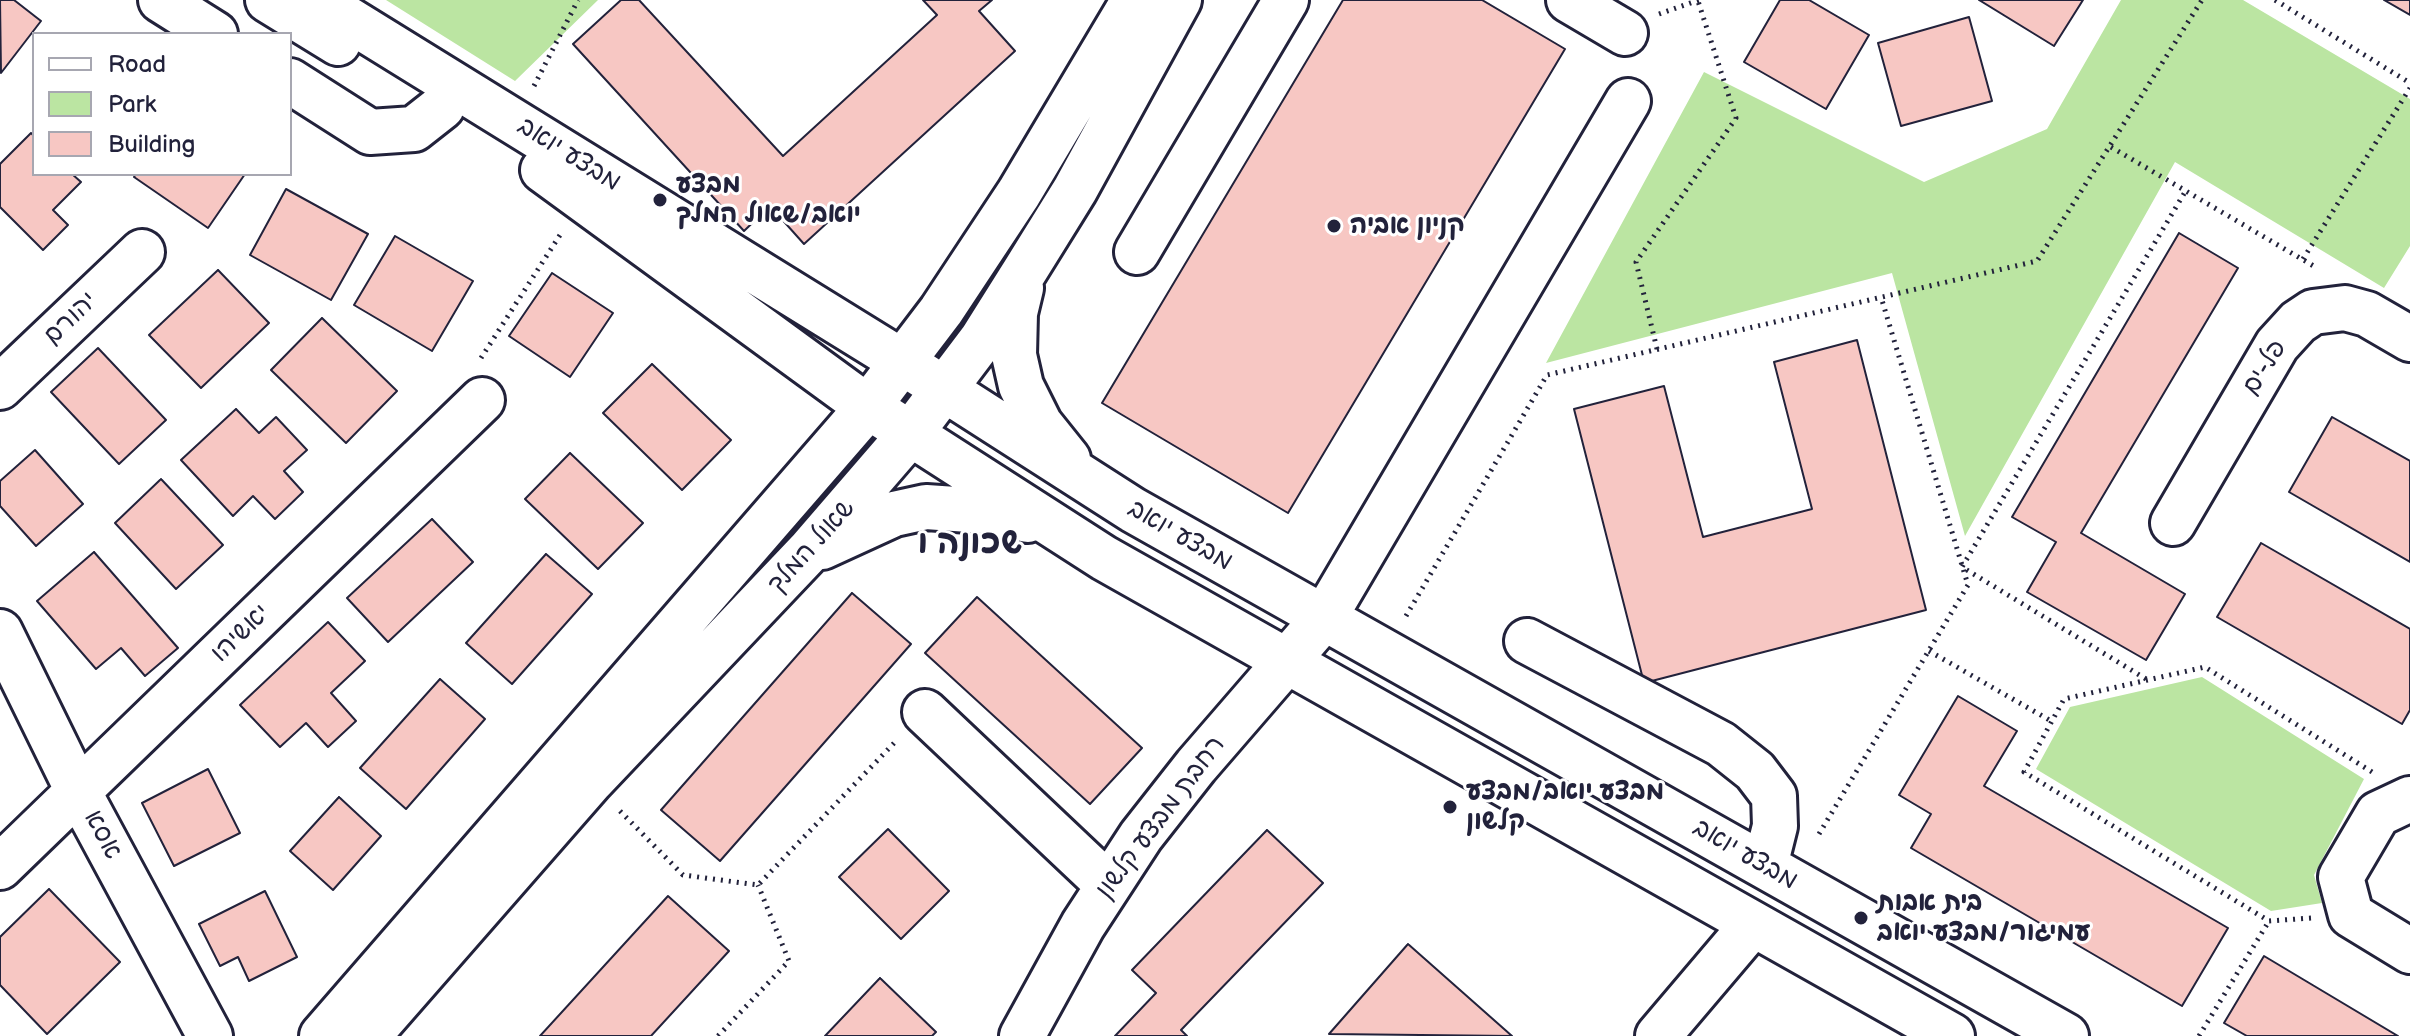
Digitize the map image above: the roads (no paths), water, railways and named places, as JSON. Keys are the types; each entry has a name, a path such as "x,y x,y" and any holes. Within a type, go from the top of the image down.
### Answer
{"street":[{"path":"161,0 212,32"},
{"name":"מבצע יואב","path":"268,0 531,162 868,407 1104,558 1952,1036"},
{"name":"מבצע יואב","path":"317,0 903,362 1133,510 2066,1036"},
{"name":"שאול המלך","path":"368,1036 591,781 797,564 911,433 982,339 1075,190 1179,0"},
{"path":"1137,252 1286,0"},
{"path":"1569,0 1625,33"},
{"name":"שאול המלך","path":"322,1036 868,407 941,311 1019,193 1128,3"},
{"path":"292,82 370,132 414,129 442,107"},
{"name":"רחבת מבצע קלשון","path":"1022,1036 1055,973 1141,836 1196,766 1324,618 1628,101"},
{"name":"יהורם","path":"0,387 142,252"},
{"path":"1026,269 1015,313 1014,355 1021,386 1040,424 1084,480"},
{"name":"פל-ים","path":"2173,523 2287,332 2313,312 2345,308 2367,314 2410,339"},
{"name":"יאשיהו","path":"0,867 482,400"},
{"path":"797,564 858,528 894,514 926,507 984,511 1050,524"},
{"name":"אסא","path":"0,632 78,791 210,1036"},
{"path":"1527,641 1721,744 1755,771 1774,796 1778,874"},
{"path":"925,712 1108,885"},
{"path":"2397,790 2378,814 2341,877 2351,915 2410,951"},
{"path":"1658,1036 1753,924"}],"place":[{"name":"מבצע יואב/שאול המלך","path":"660,200"},
{"name":"קניון אביה","path":"1334,226"},
{"name":"מבצע יואב/מבצע קלשון","path":"1450,807"},
{"name":"בית אבות עמיגור/מבצע יואב","path":"1861,918"}],"district":[{"name":"שכונה ו","path":"970,544"}]}
